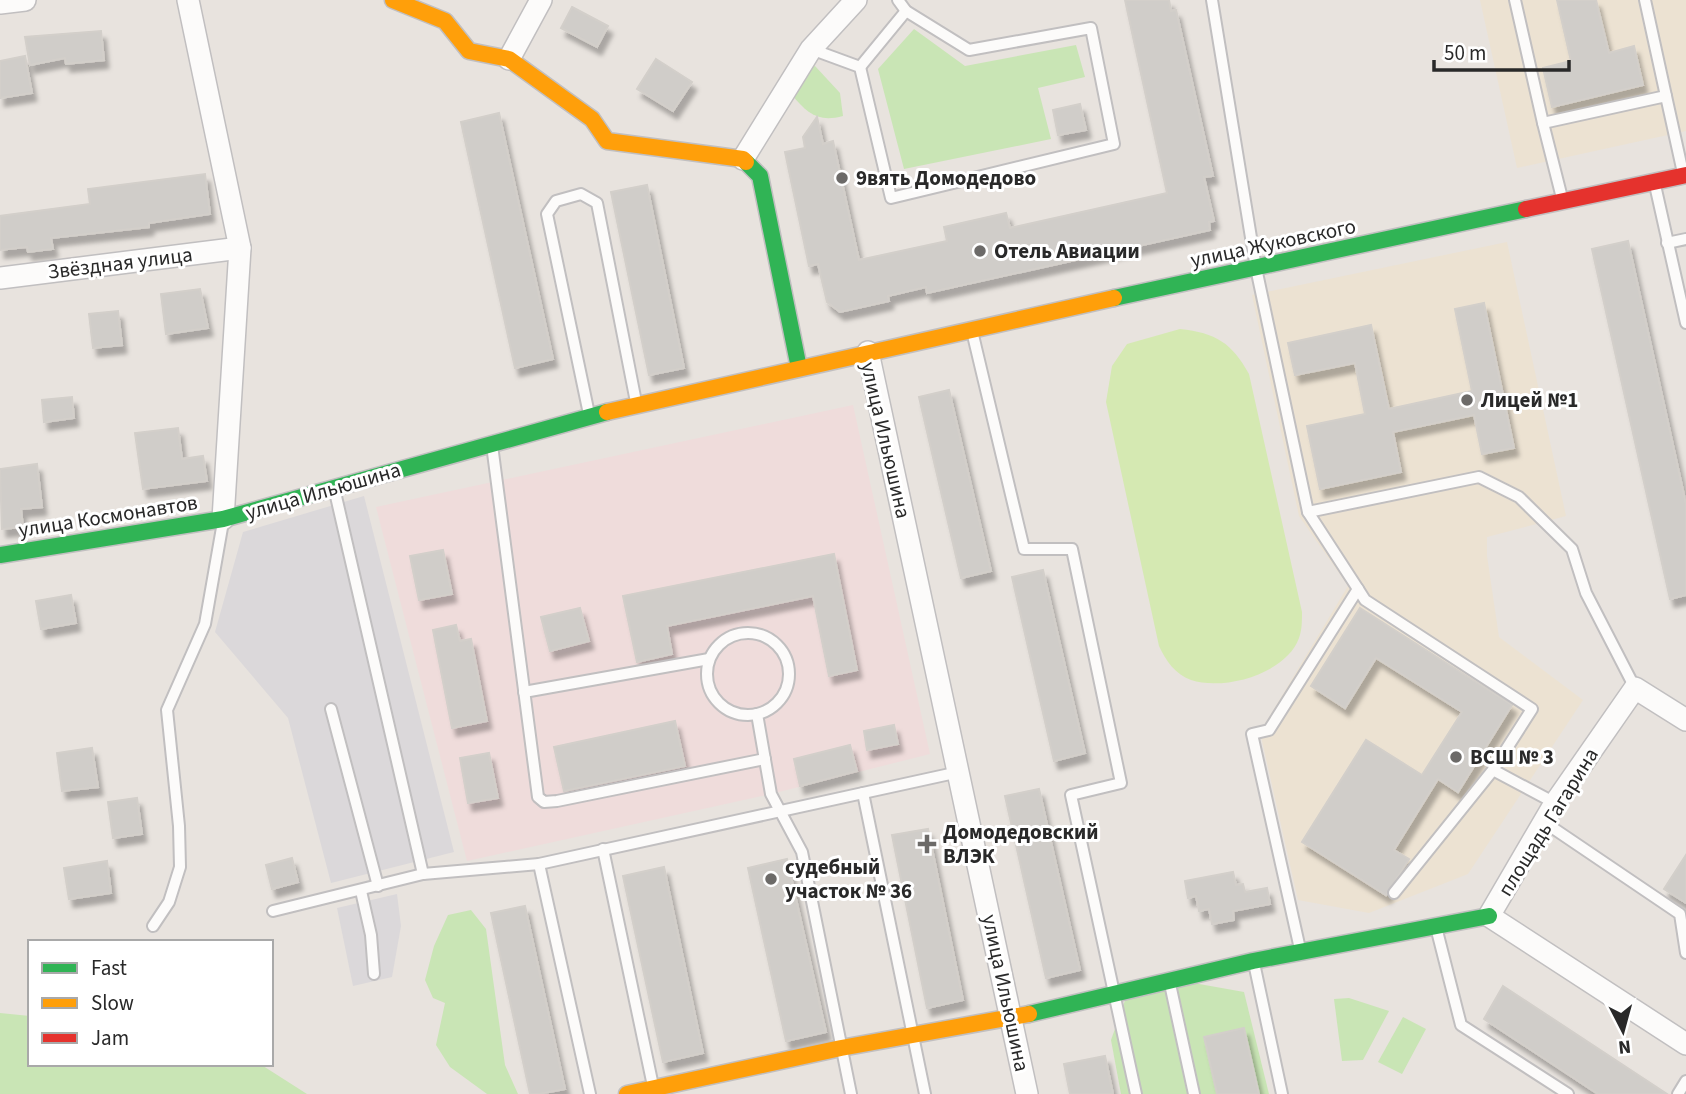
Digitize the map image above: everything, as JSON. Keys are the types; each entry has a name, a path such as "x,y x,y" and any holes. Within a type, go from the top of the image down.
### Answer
{"street":[{"path":"0,3 25,0"},
{"path":"188,0 240,248 223,519"},
{"path":"393,0 445,21 469,51 509,60 592,119 607,141 743,159 760,176 799,368"},
{"path":"509,60 541,0"},
{"path":"743,159 811,49 856,0"},
{"name":"улица Жуковского","path":"869,352 1685,175"},
{"name":"Звёздная улица","path":"0,278 240,248"},
{"name":"улица Ильюшина","path":"223,519 589,416 869,352 1027,1094"},
{"name":"улица Космонавтов","path":"0,555 223,519"},
{"path":"1635,688 1686,720"},
{"name":"площадь Гагарина","path":"1635,688 1555,803 1489,916 1686,1044"},
{"path":"627,1094 841,1048 1011,1017 1114,991 1301,951 1489,916"}],"lane":[{"path":"860,68 891,198 1114,144 1091,28 969,50 906,11 898,0"},
{"path":"1212,0 1256,268 1308,512 1364,600 1532,709 1493,770 1394,893"},
{"path":"1515,0 1563,202"},
{"path":"1645,0 1685,175"},
{"path":"860,68 906,11"},
{"path":"811,49 860,68"},
{"path":"1543,123 1666,96"},
{"path":"1654,182 1686,323"},
{"path":"589,416 547,214 556,201 581,194 597,203 636,406"},
{"path":"1667,243 1686,239"},
{"path":"971,329 1024,549 1072,549 1121,783 1071,795 1136,1094"},
{"path":"492,442 538,797 544,802 765,759"},
{"path":"1308,512 1479,477 1519,496 1572,549 1586,593 1635,688"},
{"path":"334,487 423,874"},
{"path":"153,926 169,902 180,867 167,710 205,624 223,519"},
{"path":"1301,951 1252,733 1269,730 1358,589"},
{"path":"742,633 765,636 779,645 788,660 790,676 786,692 769,710 757,714 735,713 718,702 707,678 709,659 727,638 742,633"},
{"path":"524,692 709,659"},
{"path":"331,709 378,886"},
{"path":"757,714 771,794 802,852 851,1094"},
{"path":"1493,770 1555,803"},
{"path":"273,911 423,874 539,864 959,772"},
{"path":"863,793 925,1094"},
{"path":"1544,822 1680,914 1686,953"},
{"path":"603,849 654,1088"},
{"path":"539,864 590,1094"},
{"path":"361,891 371,935 374,974"},
{"path":"1436,925 1461,1026 1568,1094"},
{"path":"1253,961 1282,1094"},
{"path":"1168,979 1194,1094"},
{"path":"1678,1094 1686,1081"}],"shaded area":[{"path":"1480,0 1686,0 1686,131 1517,168"},
{"path":"1507,242 1566,516 1487,537 1487,556 1499,637 1583,700 1468,874 1369,913 1298,900 1260,732 1348,586 1299,516 1252,295"},
{"path":"853,405 930,754 771,794 467,861 376,507"},
{"path":"364,496 454,852 331,883 288,718 215,632 243,532"},
{"path":"397,894 401,926 392,977 353,986 337,908"}],"green space":[{"path":"914,29 965,66 1076,45 1085,77 1038,88 1051,139 904,169 878,69"},
{"path":"815,66 840,93 843,116 827,118 814,115 791,94 806,68"},
{"path":"1180,329 1204,333 1222,341 1236,354 1249,374 1302,612 1300,635 1292,651 1268,670 1236,681 1205,683 1191,680 1172,666 1159,646 1106,402 1112,366 1127,344"},
{"path":"471,910 486,929 505,1065 518,1094 487,1094 450,1067 436,1045 445,1003 433,998 425,980 434,946 448,915"},
{"path":"1188,982 1244,992 1269,1094 1121,1094 1111,1040 1127,995"},
{"path":"1349,998 1389,1011 1363,1060 1342,1061 1334,999"},
{"path":"0,1013 28,1016 28,1066 263,1066 307,1094 0,1094"},
{"path":"1403,1017 1426,1029 1402,1074 1378,1062"}],"building":[{"path":"1125,0 1169,0 1171,11 1176,10 1213,176 1204,177 1214,221 1209,222 1210,230 927,293 926,287 888,296 889,301 840,312 827,302 818,264 809,266 785,152 805,148 803,137 817,117 823,144 833,141 859,260 947,241 944,227 1006,213 1010,228 1167,193"},
{"path":"1557,0 1596,0 1609,53 1634,46 1643,85 1552,107 1543,68 1571,61"},
{"path":"572,7 608,26 597,47 561,28"},
{"path":"101,31 104,60 66,64 65,58 30,65 25,37"},
{"path":"25,56 32,93 0,98 0,61"},
{"path":"656,59 692,82 673,111 637,89"},
{"path":"1080,104 1086,130 1058,135 1053,110"},
{"path":"499,113 553,359 515,368 461,122"},
{"path":"205,174 210,214 149,223 149,227 51,238 53,249 28,252 27,247 0,250 0,216 90,204 88,189"},
{"path":"647,185 684,368 649,375 611,192"},
{"path":"1628,241 1686,504 1686,595 1670,599 1592,249"},
{"path":"200,289 208,328 166,334 161,294"},
{"name":"Лицей №1","path":"1484,303 1514,448 1482,454 1474,415 1393,432 1401,472 1320,489 1307,426 1365,414 1355,363 1295,375 1288,343 1371,325 1389,409 1472,391 1455,309"},
{"path":"118,311 122,345 93,348 89,314"},
{"path":"949,390 991,571 961,578 919,397"},
{"path":"72,397 74,418 44,422 42,400"},
{"path":"178,428 182,459 203,456 207,481 143,489 135,433"},
{"path":"37,464 42,507 21,509 23,527 2,529 0,469"},
{"path":"443,550 452,594 419,600 410,556"},
{"path":"834,554 857,670 829,676 813,596 667,626 672,654 637,662 623,596"},
{"path":"1043,570 1085,753 1054,761 1012,577"},
{"path":"71,595 76,623 41,629 36,601"},
{"path":"580,608 589,641 550,651 541,617"},
{"name":"ВСШ № 3","path":"1360,608 1512,705 1458,792 1438,779 1394,850 1409,859 1386,895 1302,842 1366,740 1422,775 1462,712 1376,658 1345,708 1311,686"},
{"path":"456,625 460,641 471,639 487,721 452,728 433,630"},
{"path":"675,721 685,766 564,791 554,747"},
{"path":"894,725 898,744 867,750 864,731"},
{"path":"850,745 857,771 800,786 794,759"},
{"path":"92,748 98,787 62,791 57,753"},
{"path":"489,753 498,798 468,803 460,758"},
{"path":"1039,789 1080,970 1046,978 1005,796"},
{"path":"137,798 142,834 113,838 108,802"},
{"path":"928,829 963,1000 927,1008 892,835"},
{"path":"1686,855 1686,903 1664,889"},
{"path":"292,858 298,882 272,889 266,865"},
{"path":"787,859 826,1032 786,1041 748,868"},
{"path":"107,861 111,893 69,899 64,868"},
{"path":"664,867 703,1053 663,1062 623,876"},
{"path":"1233,872 1236,885 1243,884 1245,892 1267,888 1270,904 1233,911 1234,920 1212,924 1209,909 1199,911 1196,896 1188,898 1185,881"},
{"path":"525,906 565,1089 539,1094 530,1094 491,913"},
{"path":"1503,986 1667,1094 1598,1094 1484,1019"},
{"path":"1244,1028 1259,1094 1217,1094 1204,1037"},
{"path":"1105,1056 1113,1094 1070,1094 1064,1064"}],"traffic: fast":[{"path":"746,162 760,176 799,368"},
{"path":"1114,298 1526,209"},
{"path":"0,555 223,519 607,412"},
{"path":"1029,1014 1253,961 1489,916"}],"traffic: slow":[{"path":"393,0 445,21 469,51 509,59 592,119 607,141 743,159 746,162"},
{"path":"607,412 1114,298"},
{"path":"627,1094 841,1048 1029,1014"}],"traffic: jam":[{"path":"1526,209 1686,175"}],"place":[{"name":"9вять Домодедово","path":"842,178"},
{"name":"Отель Авиации","path":"980,251"},
{"name":"Лицей №1","path":"1467,400"},
{"name":"ВСШ № 3","path":"1456,757"},
{"name":"Домодедовский ВЛЭК","path":"927,844"},
{"name":"судебный участок № 36","path":"771,879"}]}
